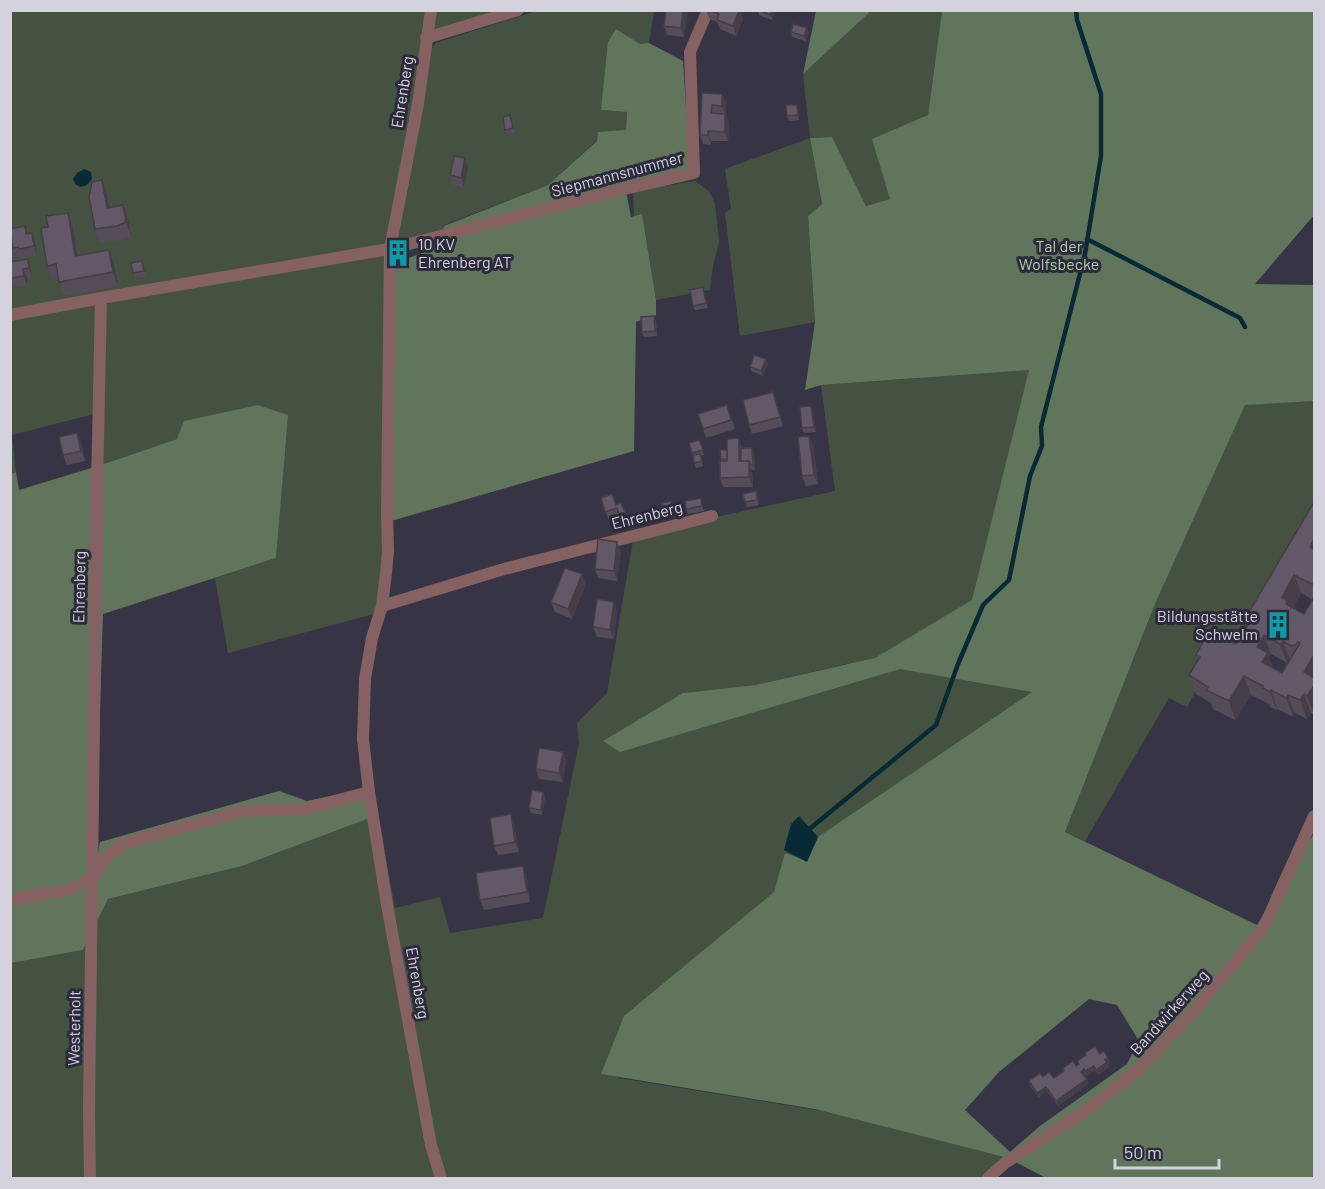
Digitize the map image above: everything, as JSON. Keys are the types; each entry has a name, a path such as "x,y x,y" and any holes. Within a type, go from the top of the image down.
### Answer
{"street":[{"name":"Ehrenberg","path":"431,10 418,104 390,249 388,551 382,606 372,638 365,679 363,739 387,905 431,1145 441,1179"},
{"path":"426,38 518,10"},
{"name":"Siepmannsnummer","path":"390,249 694,173 690,52 708,10"},
{"path":"10,315 390,249"},
{"name":"Ehrenberg","path":"93,877 101,298"},
{"name":"Ehrenberg","path":"382,606 504,569 712,516"},
{"path":"10,900 67,890 93,877 106,858 122,844 243,811 304,809 369,792"},
{"name":"Bandwirkerweg","path":"988,1179 1005,1163 1088,1109 1133,1074 1200,1004 1264,927 1314,816"},
{"name":"Westerholt","path":"90,1179 93,877"}],"green space":[{"path":"11,11 528,11 424,44 389,251 383,575 374,614 228,653 215,578 276,558 287,415 258,405 177,439 101,465 102,412 12,435 16,472 11,474"},
{"path":"536,11 654,11 649,43 640,44 616,29 601,110 627,112 626,130 597,140 548,185 444,225 442,231 398,241 429,51 436,43"},
{"path":"816,11 871,11 803,74"},
{"path":"871,11 942,11 928,115 891,199 866,206 832,137 810,138 803,74"},
{"name":"Tal der Wolfsbecke","path":"942,11 1314,11 1314,215 1255,284 1314,285 1314,401 1245,405 1155,604 1065,832 1257,925 1314,833 1314,1178 1046,1178 1008,1158 815,1109 601,1074 624,1016 774,892 785,853 807,861 818,837 1032,692 900,669 620,752 603,741 683,693 755,685 875,658 972,600 1029,370 821,385 805,390 815,322 808,216 822,204 810,138 832,137 866,206 890,199 872,139 928,115","holes":["1089,999 1117,1005 1139,1041 1127,1064 1040,1126 1010,1152 965,1110 999,1072"]},
{"name":"Tal der Wolfsbecke","path":"1130,11 1074,703 626,1053 618,1078 823,1111 1008,1158 984,1178 11,1178 11,963 83,950 108,899 242,866 378,815 395,908 440,897 450,933 543,918 579,743 577,723 607,693 634,535 835,491 821,385 920,378","holes":["850,663 604,741 683,693 755,685"]},
{"path":"616,29 640,44 649,43 683,61 690,170 625,186 631,217 642,214 656,300 656,315 636,322 634,451 391,521 392,264 425,252 425,243 440,239 444,226 548,185 597,141 598,132 626,130 627,112 601,110 608,42"},
{"path":"810,138 822,204 808,216 815,322 740,336 725,213 731,209 725,169"},
{"path":"695,181 709,191 715,204 719,242 710,290 656,300 642,215 634,217 633,191"},
{"path":"1314,401 1314,529 1254,630 1204,676 1187,707 1169,698 1085,841 1065,832 1155,604 1245,404"},
{"path":"258,405 288,415 276,558 103,614 95,867 100,842 279,791 307,801 367,788 378,815 242,866 108,899 83,950 11,963 11,474 16,472 19,490 177,439 184,421"}],"water":[{"path":"84,169 91,172 92,179 87,185 81,187 75,184 73,179"},
{"path":"799,816 818,837 807,862 784,850 791,824"}],"building":[{"path":"666,10 683,10 681,28 664,26"},
{"path":"710,10 739,10 733,26 717,20 719,14"},
{"path":"759,10 772,10 770,15"},
{"path":"793,24 807,28 804,36 791,32"},
{"path":"702,93 722,94 722,106 712,105 711,113 725,114 725,132 708,131 708,135 700,135"},
{"path":"786,105 797,105 798,115 787,116"},
{"path":"510,115 513,128 505,130 503,117"},
{"path":"454,156 465,158 461,178 450,175"},
{"path":"102,180 107,208 123,205 126,222 117,226 95,229 89,197 92,182"},
{"path":"68,213 75,256 109,250 113,272 59,282 56,264 47,266 41,228 48,227 46,216"},
{"path":"25,226 26,234 32,233 34,246 13,248 10,229"},
{"path":"28,259 29,268 23,269 24,276 10,278 10,262"},
{"path":"142,261 144,271 133,273 131,263"},
{"path":"703,287 706,303 693,306 690,290"},
{"path":"654,316 655,331 642,332 641,317"},
{"path":"754,355 766,359 761,371 750,367"},
{"path":"773,392 780,417 749,425 743,400"},
{"path":"727,405 731,420 703,429 698,414"},
{"path":"811,406 814,427 802,428 800,407"},
{"path":"77,433 81,451 63,455 59,437"},
{"path":"809,436 814,475 802,476 798,437"},
{"path":"739,438 739,461 749,461 749,477 720,478 720,461 727,461 727,439"},
{"path":"699,440 703,450 692,453 689,443"},
{"path":"741,448 752,448 753,465 749,461 741,461"},
{"path":"720,450 727,450 727,459 721,459"},
{"path":"700,454 702,461 694,463 693,455"},
{"path":"756,491 757,500 745,502 743,494"},
{"path":"612,494 616,505 621,503 625,512 619,514 617,508 605,512 601,498"},
{"path":"701,498 702,506 686,509 685,501"},
{"path":"671,501 672,508 663,509 662,503"},
{"path":"1314,502 1314,539 1310,547 1314,550 1314,585 1294,575 1282,597 1287,601 1286,604 1304,614 1314,597 1314,655 1304,672 1314,678 1314,686 1307,696 1304,694 1300,700 1288,695 1286,698 1271,690 1270,692 1244,676 1229,701 1206,690 1208,687 1189,675 1200,657 1196,655 1210,630 1236,644 1254,615 1249,612","holes":["1264,635 1280,644 1283,641 1291,646 1300,643 1282,673 1262,662 1268,653 1257,647"]},
{"path":"598,539 617,542 614,571 595,569"},
{"path":"565,568 582,574 568,609 551,602"},
{"path":"597,599 614,602 610,630 593,627"},
{"path":"539,748 563,752 559,773 536,769"},
{"path":"532,790 543,792 541,810 529,808"},
{"path":"511,814 515,842 494,846 490,818"},
{"path":"523,866 527,892 480,900 476,873"},
{"path":"1095,1046 1100,1054 1104,1051 1108,1058 1105,1060 1107,1062 1096,1070 1094,1066 1085,1071 1084,1069 1081,1072 1087,1079 1056,1101 1046,1087 1037,1093 1029,1081 1040,1073 1043,1077 1049,1072 1054,1078 1073,1061 1076,1066 1079,1064 1077,1061"}],"waterway":[{"path":"807,831 936,725 983,605 1009,580 1030,476 1042,446 1041,427 1085,254 1101,156 1101,94 1077,20 1076,10"},
{"path":"1087,239 1240,318 1245,327"}],"place":[{"name":"10 KV Ehrenberg AT","path":"398,253"},
{"name":"Bildungsstätte Schwelm","path":"1278,625"}]}
